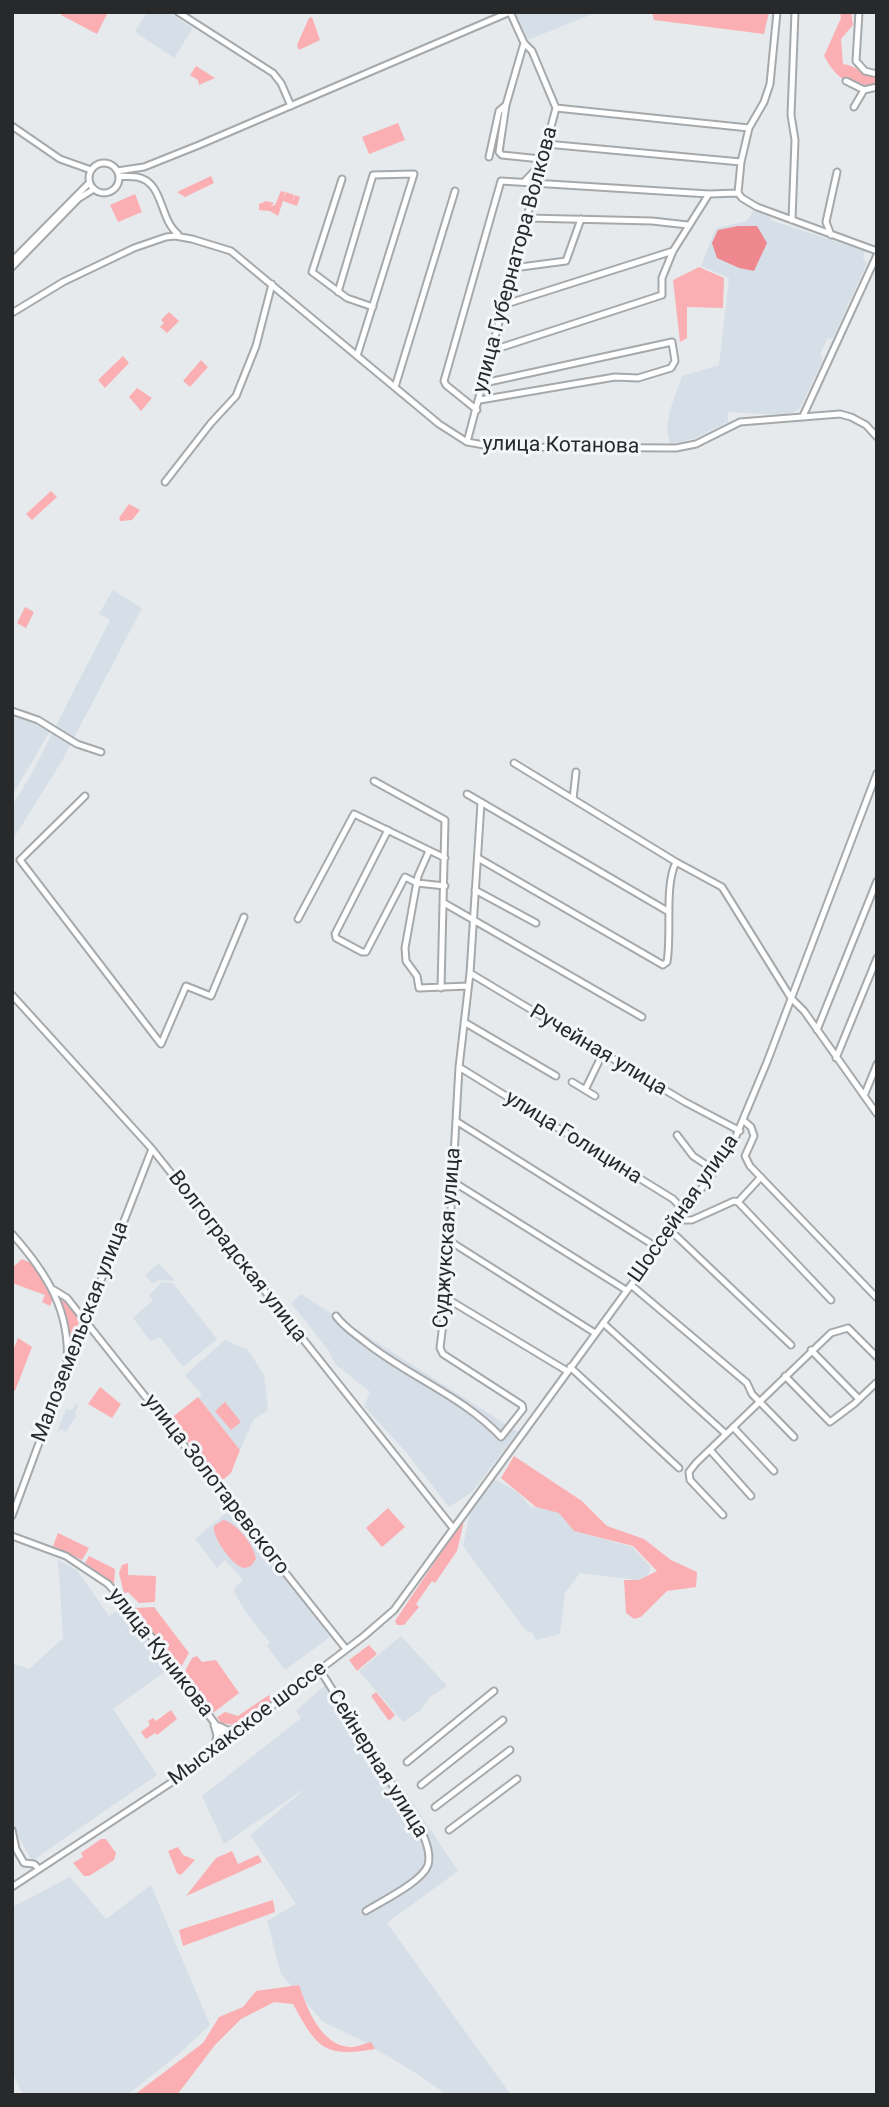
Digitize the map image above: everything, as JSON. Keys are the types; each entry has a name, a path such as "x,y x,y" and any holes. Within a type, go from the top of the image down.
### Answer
{"street":[{"path":"178,12 273,73 292,106"},
{"path":"89,183 94,189 108,193 119,177 138,168 292,106 510,12"},
{"name":"улица Губернатора Волкова","path":"467,442 556,108 532,51 524,43 510,12"},
{"path":"777,12 770,84 764,102 749,128 741,162 738,193 757,207 877,253 803,416"},
{"path":"792,220 795,12"},
{"path":"859,12 856,61 865,71 877,75"},
{"path":"524,43 506,105 499,150 500,154 541,161 524,182"},
{"path":"846,81 864,90 877,87"},
{"path":"854,107 864,90"},
{"path":"489,157 499,111 506,105"},
{"path":"556,108 749,128"},
{"path":"12,125 60,159 90,170"},
{"path":"546,145 741,162"},
{"path":"12,261 89,183 90,170 96,165 102,163 113,166 119,177"},
{"path":"138,168 138,177"},
{"path":"831,235 826,222 837,172"},
{"path":"338,292 372,177 375,174 414,174 357,356"},
{"path":"119,177 138,177 149,181 176,233 211,244"},
{"path":"12,313 63,282 134,248 171,235 150,187 137,179 119,177"},
{"path":"342,179 312,272 347,298 373,307"},
{"path":"477,410 444,381 501,181 709,194 738,193"},
{"path":"12,267 78,199 94,189"},
{"path":"395,387 455,191"},
{"path":"490,351 660,296 663,293 663,272 673,251 709,194"},
{"path":"528,218 652,221 688,225"},
{"path":"513,268 568,260 580,219"},
{"name":"улица Котанова","path":"171,235 231,251 446,430 467,442 508,447 676,448 696,444 740,422 839,414 866,425 877,437"},
{"path":"503,304 673,251"},
{"path":"164,482 236,397 256,345 272,285"},
{"path":"480,400 615,377 638,378 671,368 675,361 672,342 484,383"},
{"path":"12,711 38,720 64,737 101,752"},
{"path":"514,763 722,887 791,998 877,1114"},
{"path":"573,799 576,772"},
{"name":"Шоссейная улица","path":"453,1528 685,1212 740,1131 877,773"},
{"path":"374,781 445,820 441,988"},
{"path":"467,794 670,912"},
{"path":"85,796 20,860 161,1044 186,986 211,996 244,917"},
{"path":"481,803 470,973 464,1022 556,1076"},
{"path":"298,919 354,814 445,858"},
{"path":"388,830 335,935 366,952 404,878 408,877 417,883 444,886"},
{"path":"429,851 419,871 405,948 406,961 417,976 419,988 468,986"},
{"path":"478,859 660,964 666,964 670,945 671,873 676,862"},
{"path":"817,1030 875,892 877,881"},
{"path":"475,890 536,923"},
{"path":"444,903 642,1017"},
{"path":"836,1058 877,958"},
{"name":"Ручейная улица","path":"470,973 603,1054 740,1131"},
{"name":"Волгоградская улица","path":"12,995 152,1149 453,1528"},
{"name":"Суджукская улица","path":"464,1022 458,1067 441,1352 524,1407 501,1437"},
{"path":"585,1090 603,1054"},
{"path":"864,1096 877,1064"},
{"name":"улица Голицина","path":"458,1067 673,1199 685,1212"},
{"path":"572,1082 595,1096"},
{"path":"456,1121 658,1248"},
{"path":"744,1121 751,1126 754,1136 746,1151 747,1161 877,1298"},
{"path":"677,1135 693,1156 714,1170"},
{"name":"Малоземельская улица","path":"12,1516 152,1149"},
{"path":"738,1202 761,1177"},
{"path":"452,1181 629,1288 747,1383 752,1394 794,1437"},
{"path":"679,1220 692,1220 734,1201 738,1202 831,1300"},
{"path":"671,1231 791,1345"},
{"path":"12,1234 33,1258 54,1290 64,1317 68,1345 66,1370"},
{"path":"448,1240 595,1333"},
{"name":"улица Золотаревского","path":"54,1290 67,1298 346,1650"},
{"path":"446,1298 568,1369 679,1468"},
{"path":"336,1316 384,1357 473,1411 501,1437 510,1451"},
{"path":"603,1323 726,1434"},
{"path":"723,1514 692,1483 689,1476 691,1468 827,1335 848,1328 877,1357"},
{"path":"68,1345 76,1342 82,1334"},
{"path":"811,1350 859,1399"},
{"path":"785,1376 831,1422 877,1382"},
{"path":"733,1427 774,1471"},
{"path":"710,1450 751,1496"},
{"name":"Мысхакское шоссе","path":"12,1886 172,1782 346,1650 394,1610 453,1528"},
{"name":"улица Куникова","path":"12,1536 66,1556 108,1584 133,1612 227,1740"},
{"name":"Сейнерная улица","path":"320,1670 422,1832 428,1848 429,1857 424,1873 366,1911"},
{"path":"407,1762 494,1691"},
{"path":"421,1785 503,1720"},
{"path":"213,1722 227,1730 240,1730"},
{"path":"213,1722 217,1735 214,1750"},
{"path":"435,1807 510,1750"},
{"path":"449,1830 517,1779"},
{"path":"12,1830 16,1849 24,1863 34,1864 39,1869"}],"shaded area":[{"path":"62,12 108,12 97,34 61,15"},
{"path":"147,12 168,12 193,28 174,58 135,32"},
{"path":"513,12 598,12 525,41"},
{"path":"652,12 769,12 764,34 654,20"},
{"path":"840,12 851,12 853,25 841,39 843,64 877,79 877,85 860,86 846,81 834,71 824,56 841,18"},
{"path":"312,17 320,40 299,50 297,45 309,18"},
{"path":"196,66 215,78 199,85 198,80 190,75"},
{"path":"398,123 405,140 369,154 362,137"},
{"path":"211,176 214,183 185,197 177,192"},
{"path":"281,191 285,192 283,198 286,192 294,195 293,201 295,195 300,197 297,206 283,201 278,216 270,211 259,210 259,204 266,201 274,203 271,206 275,205"},
{"path":"135,194 142,212 118,222 110,205"},
{"path":"753,211 770,217 770,220 865,251 863,258 867,263 833,338 827,339 820,354 823,360 800,408 783,415 728,412 728,422 693,439 670,444 667,428 670,410 682,376 719,365 729,278 701,266 716,228 747,221"},
{"path":"757,226 767,243 754,271 739,268 717,258 712,243 718,230"},
{"path":"699,267 724,278 723,308 687,307 687,338 680,342 673,280"},
{"path":"169,312 179,321 167,333 160,327 164,323 161,320"},
{"path":"123,356 129,363 105,388 98,380"},
{"path":"201,360 208,367 190,387 183,381"},
{"path":"137,388 152,398 141,411 129,397"},
{"path":"51,491 57,497 32,520 26,514"},
{"path":"129,504 140,510 132,520 120,521 119,518"},
{"path":"113,590 142,608 62,761 12,841 12,806 32,773 110,620 99,614"},
{"path":"25,607 34,612 26,628 17,623"},
{"path":"12,714 50,731 12,796"},
{"path":"22,1259 33,1264 53,1299 50,1306 42,1302 45,1295 12,1283 12,1268"},
{"path":"159,1263 175,1281 158,1280 152,1284 145,1275"},
{"path":"162,1282 173,1283 217,1339 183,1367 160,1337 150,1341 133,1318 153,1300 149,1295"},
{"path":"301,1294 518,1432 472,1492 449,1507 404,1450 364,1406 370,1392 335,1364 329,1351 291,1303"},
{"path":"64,1300 80,1319 73,1338 69,1338 61,1302"},
{"path":"18,1338 32,1347 15,1391 12,1389 12,1353"},
{"path":"225,1340 248,1350 264,1375 268,1410 253,1420 240,1450 199,1398 202,1395 185,1375"},
{"path":"100,1387 121,1404 112,1418 88,1404"},
{"path":"198,1397 240,1450 231,1473 220,1482 170,1419"},
{"path":"225,1402 241,1422 231,1430 215,1411"},
{"path":"76,1404 79,1405 76,1416 66,1432 62,1429 57,1432 66,1409 72,1410"},
{"path":"514,1456 582,1501 607,1526 644,1539 671,1560 697,1572 696,1587 667,1591 641,1617 634,1619 626,1613 624,1580 639,1580 657,1571 633,1546 574,1531 559,1513 536,1507 501,1478"},
{"path":"494,1479 516,1491 531,1507 558,1511 576,1531 632,1547 651,1567 646,1581 580,1573 565,1593 560,1634 536,1640 532,1632 526,1631 463,1546 470,1513"},
{"path":"388,1508 405,1527 382,1547 366,1528"},
{"path":"227,1512 266,1559 269,1557 330,1637 285,1670 267,1646 270,1643 247,1614 233,1590 243,1580 225,1560 217,1568 195,1539"},
{"path":"465,1517 457,1551 435,1583 432,1581 416,1604 419,1607 404,1625 397,1625 395,1621"},
{"path":"223,1520 234,1525 249,1541 256,1559 251,1566 239,1566 222,1548 214,1526"},
{"path":"58,1533 89,1548 82,1560 53,1546"},
{"path":"89,1556 115,1569 114,1584 85,1563"},
{"path":"58,1560 77,1570 109,1616 123,1607 170,1668 113,1709 157,1775 32,1861 12,1825 12,1663 29,1669 63,1638"},
{"path":"128,1563 128,1575 156,1576 155,1602 139,1603 128,1592 124,1594 119,1573 122,1565"},
{"path":"154,1607 189,1653 180,1669 135,1608"},
{"path":"401,1636 447,1686 429,1698 421,1710 403,1722 359,1671"},
{"path":"369,1645 377,1654 357,1671 349,1660"},
{"path":"197,1656 202,1662 216,1660 239,1693 213,1713 184,1673 192,1658"},
{"path":"331,1680 458,1871 387,1923 511,2095 447,2095 359,2039 323,2022 281,1974 267,1921 296,1904 250,1835 307,1787 224,1844 202,1796 301,1718 296,1711"},
{"path":"376,1692 395,1715 389,1721 371,1696"},
{"path":"269,1695 274,1700 240,1726 221,1723 217,1717 225,1712 238,1716"},
{"path":"171,1710 177,1719 157,1735 155,1733 146,1739 141,1732 150,1725 148,1721 153,1718 156,1721"},
{"path":"101,1839 106,1839 116,1853 114,1860 89,1876 84,1876 73,1863 83,1857 81,1853"},
{"path":"178,1847 183,1855 195,1860 181,1875 177,1873 168,1851"},
{"path":"232,1851 238,1864 258,1855 262,1862 186,1896 216,1858"},
{"path":"70,1877 106,1919 151,1885 210,2025 127,2095 23,2095 12,2072 12,1907"},
{"path":"273,1900 275,1912 183,1946 179,1930"},
{"path":"299,1985 316,2024 330,2039 349,2047 371,2042 375,2049 344,2052 324,2046 309,2031 293,2004 274,2002 241,2019 215,2045 177,2095 134,2095 203,2043 219,2017 243,2007 256,1991"}]}
